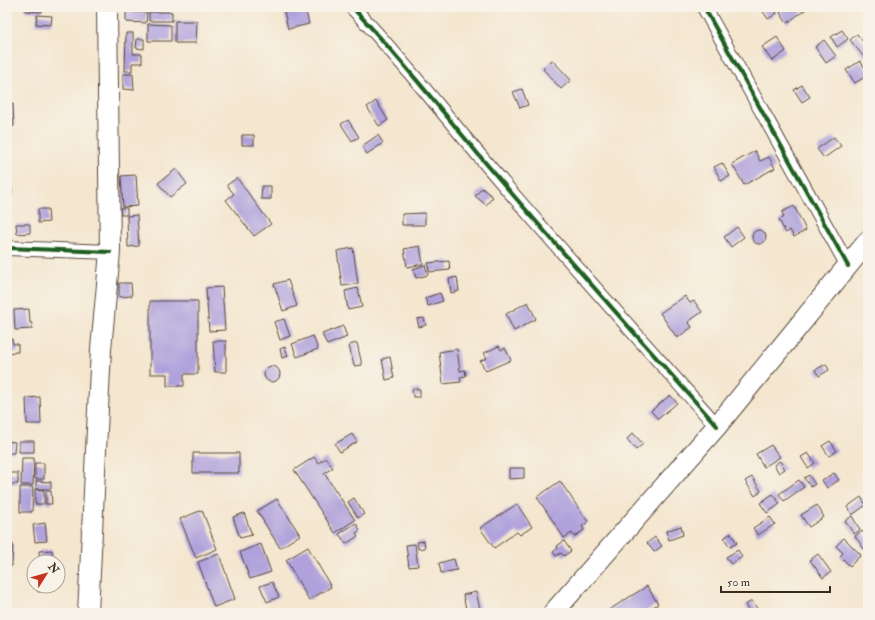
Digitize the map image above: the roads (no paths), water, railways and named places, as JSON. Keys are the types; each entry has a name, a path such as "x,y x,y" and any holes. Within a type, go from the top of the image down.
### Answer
{"main road":[{"path":"88,613 101,349 110,252 107,7"},
{"path":"553,613 717,426 868,241"}],"street":[{"path":"352,7 385,42 478,154 581,273 717,426"},
{"path":"704,7 848,266"},
{"path":"7,248 110,252"}]}
